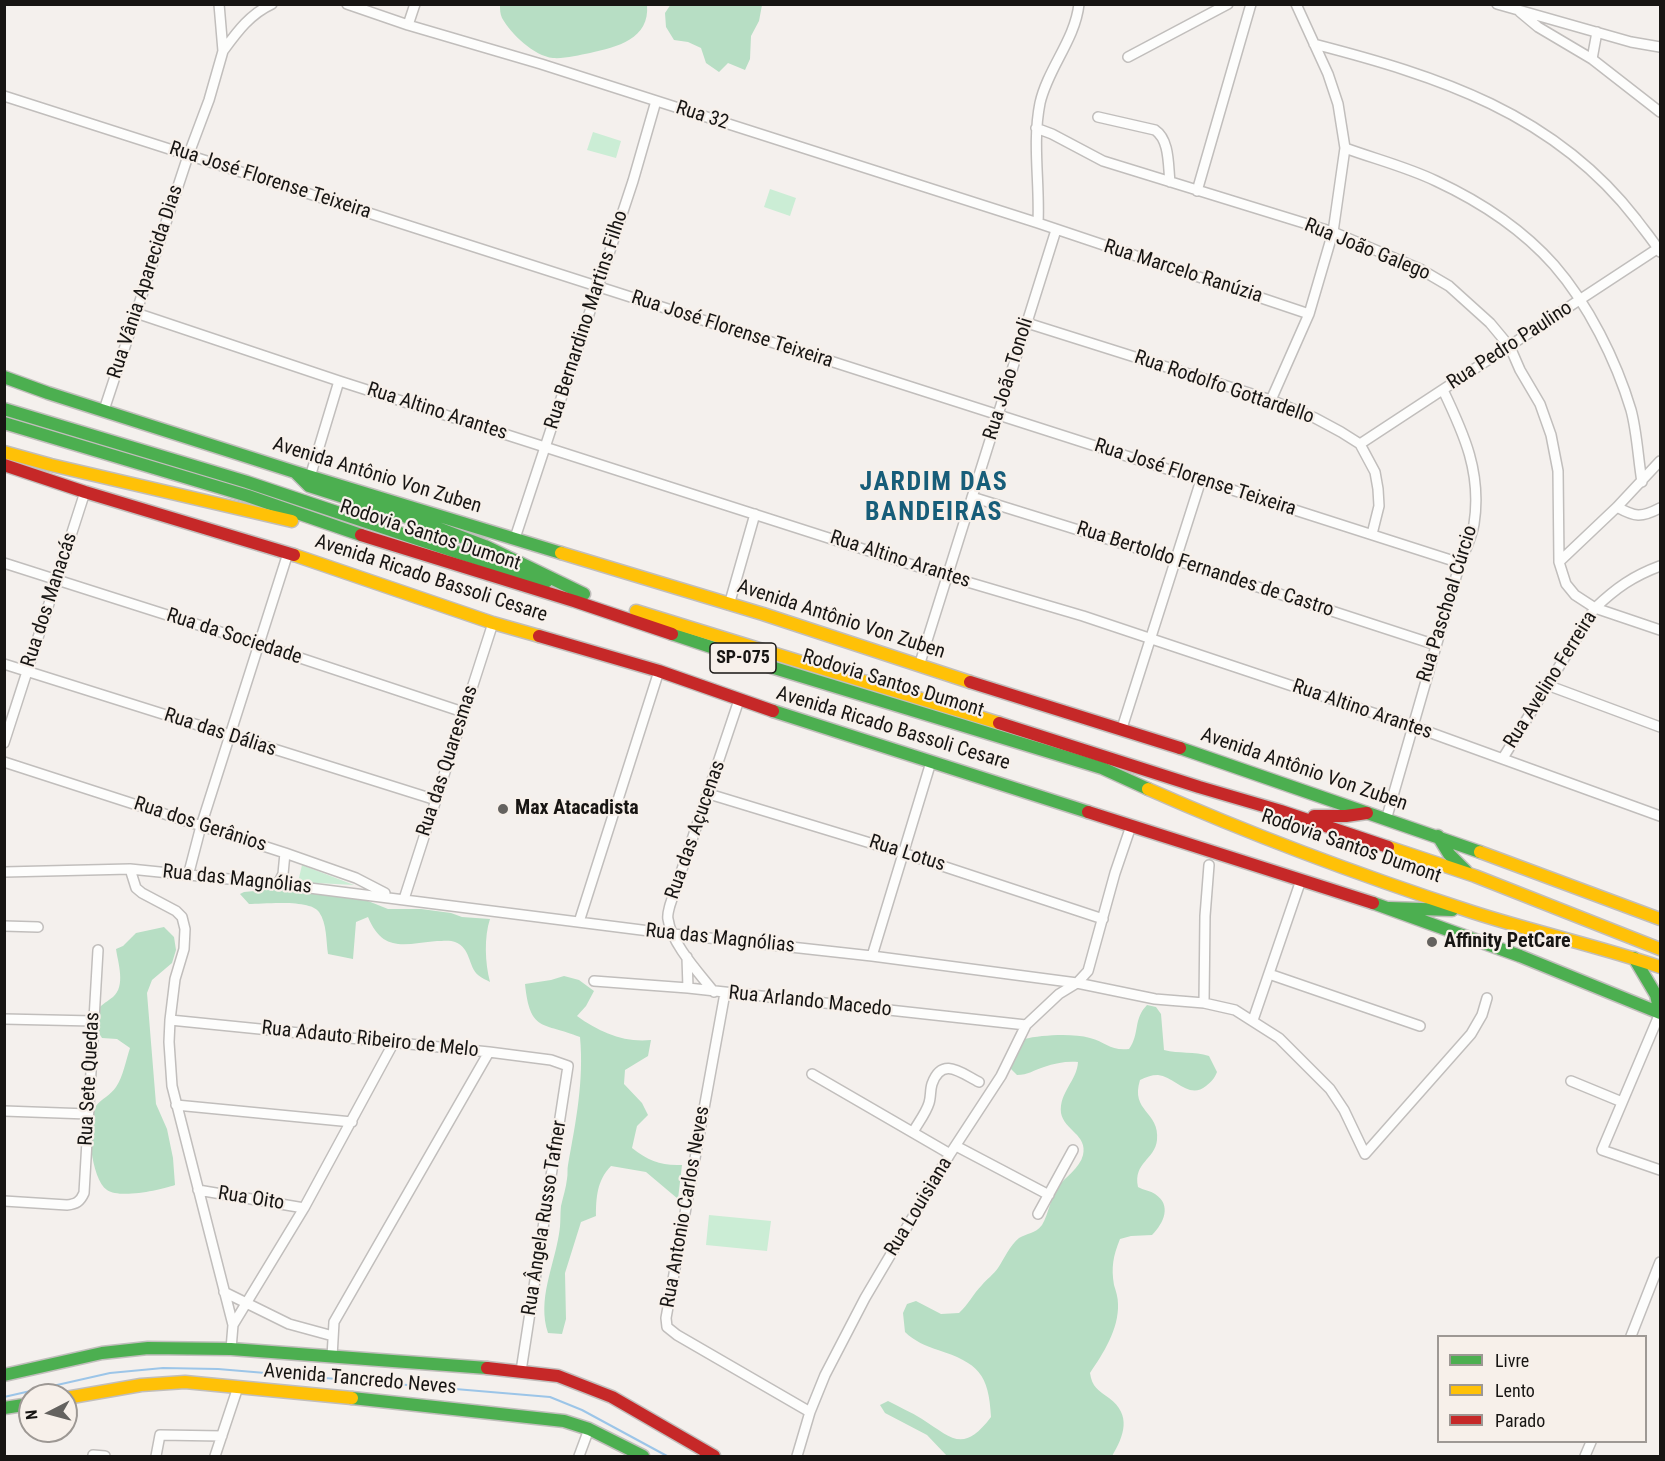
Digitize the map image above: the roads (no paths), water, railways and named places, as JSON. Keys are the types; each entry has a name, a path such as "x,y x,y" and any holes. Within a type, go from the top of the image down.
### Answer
{"main road":[{"name":"Avenida Antônio Von Zuben","path":"4,376 310,477 515,538 1122,728 1438,836 1660,919"},
{"name":"Rodovia Santos Dumont","path":"4,409 258,486 584,594 1281,811 1475,876 1660,949"},
{"name":"Rodovia Santos Dumont","path":"4,423 248,496 339,528 574,601 771,667 1101,768 1225,823 1298,852 1473,912 1660,967"},
{"path":"4,452 317,529 339,528"},
{"name":"Avenida Ricado Bassoli Cesare","path":"4,465 85,492 288,553 493,623 659,671 739,700 1389,908 1520,956 1660,1013"},
{"path":"295,472 309,486 425,523 485,546 584,594"},
{"path":"1281,811 1325,817 1367,813"},
{"path":"1438,836 1454,861 1475,876"},
{"path":"1389,908 1473,912"},
{"path":"1634,958 1656,995 1660,1013"},
{"path":"4,1375 75,1358 148,1348 231,1349 521,1371 558,1376 612,1397 714,1456"},
{"name":"Avenida Tancredo Neves","path":"78,1396 185,1382 535,1417 564,1421 590,1429 643,1456"}],"street":[{"name":"Rua Vânia Aparecida Dias","path":"104,410 188,156 209,100 223,51 219,4"},
{"name":"Rua Vânia Aparecida Dias","path":"223,51 249,18 272,4"},
{"name":"Rua 32","path":"347,4 1056,230"},
{"path":"408,25 415,4"},
{"path":"1038,223 1036,128 1041,101 1047,82 1078,17 1079,4"},
{"path":"1128,57 1228,4"},
{"path":"1197,191 1251,4"},
{"path":"1271,400 1309,314 1333,232 1345,148 1338,104 1328,74 1296,4"},
{"path":"1497,4 1597,33 1660,48"},
{"path":"1520,12 1538,27 1592,59 1660,112"},
{"path":"1592,59 1597,33"},
{"path":"1314,44 1376,60 1439,81 1509,112 1547,135 1585,163 1622,201 1660,249"},
{"name":"Rua José Florense Teixeira","path":"4,96 1460,563"},
{"name":"Rua Bernardino Martins Filho","path":"515,538 633,181 656,101"},
{"path":"1098,117 1155,130 1162,135 1170,182"},
{"name":"Rua João Galego","path":"1036,128 1103,161 1333,232 1420,269 1449,286 1490,323 1510,346 1520,370 1540,404 1551,435 1558,471 1559,562 1566,584 1575,595 1594,608 1660,630"},
{"path":"1345,148 1434,180 1473,200 1507,223 1554,265 1580,300 1606,347 1620,379 1631,412 1642,482"},
{"name":"Rua Marcelo Ranúzia","path":"1056,230 1309,314"},
{"name":"Rua João Tonoli","path":"919,666 1056,230"},
{"name":"Rua Pedro Paulino","path":"1360,444 1660,249"},
{"name":"Rua Altino Arantes","path":"136,313 339,381 947,576 1083,615 1412,726 1660,816"},
{"name":"Rua Rodolfo Gottardello","path":"1027,323 1271,400 1315,418 1360,444"},
{"path":"310,477 339,381"},
{"name":"Rua Paschoal Cúrcio","path":"1386,819 1460,563 1474,524 1473,463 1465,436 1443,390"},
{"path":"1360,444 1375,472 1378,489 1379,506 1372,534"},
{"path":"1559,562 1642,482 1660,461"},
{"path":"1122,728 1201,480"},
{"name":"Rua dos Manacás","path":"4,743 85,492"},
{"name":"Rua Bertoldo Fernandes de Castro","path":"972,497 1436,645"},
{"path":"1617,507 1634,516 1658,510"},
{"path":"729,605 755,514"},
{"path":"188,876 201,826 288,553"},
{"name":"Rua da Sociedade","path":"4,563 463,712"},
{"name":"Rua Avelino Ferreira","path":"1503,758 1594,608 1612,591 1636,575 1660,566"},
{"name":"Rua das Quaresmas","path":"404,899 493,623"},
{"name":"Rua das Dálias","path":"4,664 436,800"},
{"path":"579,922 659,671"},
{"path":"1547,685 1660,727"},
{"name":"Rua das Açucenas","path":"714,992 687,957 673,934 668,918 670,905 739,700"},
{"name":"Rua dos Gerânios","path":"4,762 285,853 356,878 392,897"},
{"path":"872,956 931,762"},
{"name":"Rua Lotus","path":"709,794 903,853 1103,919"},
{"path":"1077,983 1088,971 1115,873 1131,826"},
{"path":"278,884 283,874 285,853"},
{"path":"1204,1003 1205,916 1209,865"},
{"path":"130,869 136,888 176,911 182,917 185,929 184,950 175,980 170,1020 170,1056 176,1105 232,1325 231,1349"},
{"name":"Rua das Magnólias","path":"4,872 130,869 278,884 673,934 872,956 1077,983 1155,999 1204,1003 1235,1010 1279,1038 1330,1089 1344,1110 1365,1154 1471,1034 1482,1015 1487,998"},
{"path":"1253,1020 1301,880"},
{"path":"4,926 38,927"},
{"name":"Rua Sete Quedas","path":"4,1201 76,1204 84,1193 98,950"},
{"name":"Rua das Açucenas","path":"687,957 688,988"},
{"path":"1269,974 1420,1026"},
{"name":"Rua Arlando Macedo","path":"594,981 688,988 1026,1025"},
{"name":"Rua Louisiana","path":"797,1456 810,1412 825,1375 865,1298 953,1150 1001,1076 1026,1025 1059,994 1077,983"},
{"name":"Rua Antonio Carlos Neves","path":"725,993 666,1318 667,1327 810,1412"},
{"path":"1660,1013 1602,1150 1660,1170"},
{"path":"4,1019 93,1021"},
{"name":"Rua Adauto Ribeiro de Melo","path":"170,1020 489,1052 551,1060 568,1066"},
{"path":"232,1325 304,1208 394,1042"},
{"path":"332,1357 334,1322 489,1052"},
{"name":"Rua Ângela Russo Tafner","path":"521,1371 568,1066"},
{"path":"913,1132 929,1102 931,1086 936,1073 942,1068 951,1068 979,1082"},
{"path":"812,1074 913,1132 1049,1195"},
{"path":"1571,1081 1622,1102"},
{"path":"176,1105 352,1122"},
{"path":"4,1111 88,1114"},
{"path":"1038,1214 1073,1150"},
{"name":"Rua Oito","path":"198,1190 304,1208"},
{"path":"1631,1335 1660,1262"},
{"path":"224,1292 289,1324 333,1336"},
{"path":"215,1456 238,1387"},
{"path":"579,1456 590,1429"},
{"path":"156,1456 160,1435 222,1436"},
{"path":"93,1455 105,1456"}],"waterway":[{"path":"4,1397 110,1373 163,1368 218,1369 550,1397 582,1410 667,1456"}],"place":[{"name":"Max Atacadista","path":"503,809"},
{"name":"Affinity PetCare","path":"1432,942"}],"district":[{"name":"JARDIM DAS BANDEIRAS","path":"934,498"}]}
